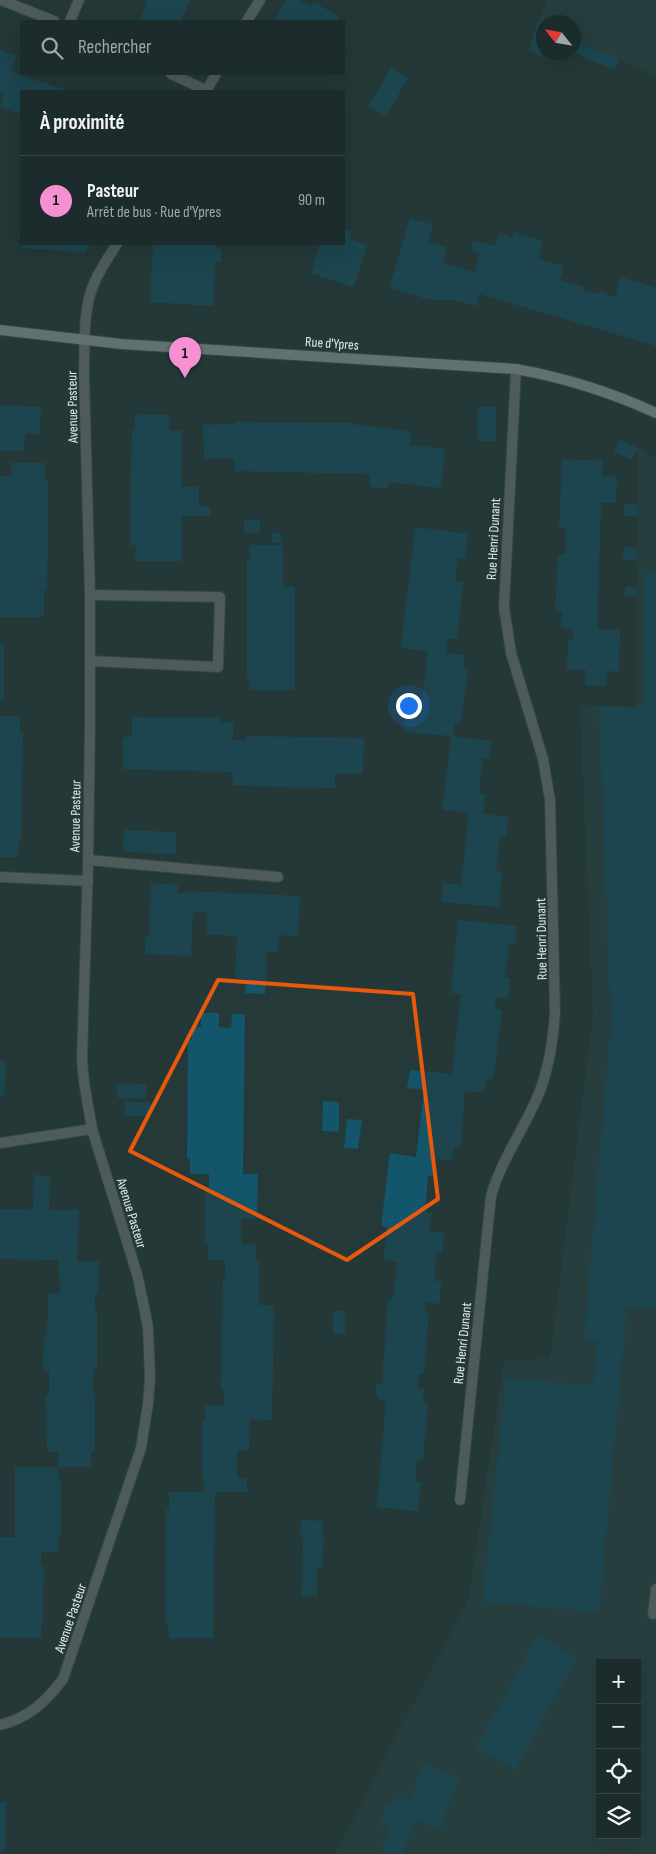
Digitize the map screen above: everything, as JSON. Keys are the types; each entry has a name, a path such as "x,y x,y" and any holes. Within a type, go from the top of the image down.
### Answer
{"main road":[{"name":"Rue d'Ypres","path":"0,330 121,344 516,369 544,374 612,394 656,413"}],"street":[{"path":"1,0 51,20"},
{"path":"70,20 78,0"},
{"path":"248,20 260,0"},
{"path":"173,75 204,90"},
{"path":"207,90 215,75"},
{"name":"Avenue Pasteur","path":"0,1725 13,1722 37,1708 53,1693 63,1679 141,1448 150,1377 148,1326 143,1302 137,1274 92,1129 82,1059 88,881 90,661 84,374 85,339 87,308 95,281 116,245"},
{"name":"Rue Henri Dunant","path":"460,1500 491,1196 500,1168 537,1098 544,1078 552,1042 555,1012 550,800 543,759 511,653 504,607 516,369"},
{"path":"90,595 220,597 218,667 90,661"},
{"path":"88,860 278,876"},
{"path":"0,877 88,881"},
{"path":"0,1143 92,1129"},
{"path":"653,1614 656,1589"}],"highlighted area":[{"path":"218,980 413,994 438,1199 347,1260 130,1151"}],"shaded area":[{"path":"547,0 656,0 656,76 581,43 581,15 540,15"},
{"path":"638,448 656,458 656,1854 335,1854 469,1598 504,1361 550,1358 593,1014 580,705 636,707"}],"building":[{"path":"148,0 190,0 181,20 140,19"},
{"path":"287,0 299,0 311,7 314,2 339,17 338,20 275,20"},
{"path":"536,26 536,54 529,51"},
{"path":"581,43 620,60 615,70 581,56"},
{"path":"0,51 16,56 11,72 66,90 20,90 20,114 0,107 4,94 0,93"},
{"path":"391,68 408,78 386,116 369,106"},
{"path":"410,218 433,225 428,242 447,248 443,263 475,272 480,253 470,250 473,240 495,246 499,233 512,238 514,232 543,241 538,259 564,266 560,280 584,287 582,290 599,294 599,291 615,297 621,277 656,288 656,346 480,294 476,306 456,300 431,300 389,288"},
{"path":"345,229 352,232 349,239 367,245 354,287 311,273 320,245 345,245"},
{"path":"22,245 89,245 85,253 22,248"},
{"path":"153,245 215,245 216,248 221,249 221,262 215,262 213,306 150,302"},
{"path":"0,405 41,407 40,434 25,434 24,451 0,451"},
{"path":"478,406 496,407 496,441 478,441"},
{"path":"135,414 170,415 169,430 182,431 181,487 199,486 199,506 210,506 211,516 182,516 182,561 135,561 136,545 130,545 130,515 132,430 135,430"},
{"path":"236,422 356,423 356,425 411,431 410,445 445,449 441,488 389,482 388,488 370,487 370,474 235,471 235,459 204,458 203,425 234,424"},
{"path":"619,439 638,448 632,460 614,452"},
{"path":"562,459 602,461 602,476 617,477 616,503 601,503 597,629 620,630 619,672 607,671 606,686 585,685 586,670 567,669 568,640 573,640 573,628 561,627 562,612 555,612 558,555 565,554 566,528 559,528"},
{"path":"11,463 45,463 45,480 48,481 48,535 47,590 44,590 44,617 0,617 0,476 12,476"},
{"path":"624,504 638,505 638,517 624,516"},
{"path":"244,520 260,520 260,533 244,533"},
{"path":"415,527 468,534 465,559 458,558 455,581 463,582 457,639 448,638 446,653 464,655 463,667 468,668 461,723 455,723 453,736 491,741 489,759 483,758 479,794 485,795 483,814 508,817 506,836 500,835 496,871 502,872 499,907 442,902 443,883 461,885 469,812 442,810 451,736 404,732 405,718 420,719 428,651 401,648"},
{"path":"272,533 281,533 281,542 272,543"},
{"path":"250,545 283,545 283,587 295,587 295,690 250,690 249,677 247,677 247,559 250,560"},
{"path":"624,547 637,547 637,561 623,560"},
{"path":"644,573 656,573 656,1310 627,1307 599,1612 483,1602 506,1378 593,1386 597,1341 584,1340 611,1024 599,706 643,708"},
{"path":"625,587 637,587 637,596 625,595"},
{"path":"0,644 4,644 4,700 0,701"},
{"path":"0,716 20,716 20,732 23,732 21,842 19,842 18,857 0,857"},
{"path":"132,717 220,718 220,722 233,722 233,740 246,740 246,736 364,738 363,774 335,773 335,788 275,787 233,785 232,772 123,769 123,737 132,737"},
{"path":"124,830 176,832 176,854 123,852"},
{"path":"151,883 178,885 177,893 205,892 300,896 298,936 279,935 278,952 267,952 265,994 245,993 246,979 235,979 237,936 206,934 207,913 204,912 193,912 191,956 145,954 145,937 149,937"},
{"path":"458,920 517,926 515,945 509,944 505,978 510,978 508,999 496,997 495,1009 502,1010 493,1080 486,1078 484,1093 465,1091 461,1147 454,1146 451,1161 436,1158 434,1176 428,1176 425,1213 432,1213 429,1231 444,1233 443,1253 436,1253 435,1281 441,1281 440,1304 426,1302 425,1313 429,1313 424,1374 419,1374 418,1388 424,1389 423,1402 428,1403 423,1460 417,1459 415,1482 421,1483 418,1511 377,1507 386,1401 381,1401 375,1393 376,1384 382,1384 388,1299 393,1299 397,1262 383,1260 387,1227 381,1226 390,1153 416,1157 424,1090 407,1088 410,1070 452,1074 461,994 451,993"},
{"path":"201,1013 219,1013 219,1027 231,1028 232,1014 245,1014 243,1174 258,1174 257,1219 241,1219 242,1244 256,1245 256,1261 259,1260 259,1305 274,1305 272,1420 250,1419 249,1450 237,1450 237,1478 247,1478 247,1492 215,1492 213,1638 169,1638 168,1623 165,1623 166,1510 169,1509 169,1492 205,1492 204,1479 202,1479 202,1422 205,1422 205,1406 224,1406 224,1390 221,1390 225,1260 207,1260 208,1243 205,1243 205,1190 209,1190 209,1174 190,1174 190,1159 187,1159 188,1040 192,1040 192,1026 201,1027"},
{"path":"0,1061 6,1061 4,1096 0,1096"},
{"path":"115,1083 146,1084 146,1099 118,1098"},
{"path":"323,1101 339,1102 339,1132 322,1131"},
{"path":"125,1102 151,1102 151,1116 125,1116"},
{"path":"347,1119 362,1120 358,1149 344,1148"},
{"path":"34,1175 50,1176 49,1210 79,1210 77,1262 98,1261 98,1294 95,1294 95,1309 97,1309 97,1369 93,1369 95,1452 91,1452 91,1467 58,1467 58,1452 47,1452 46,1396 49,1396 49,1370 43,1371 44,1337 47,1336 48,1294 61,1293 58,1260 0,1259 0,1209 33,1210"},
{"path":"333,1311 345,1311 346,1334 333,1334"},
{"path":"15,1467 58,1467 58,1480 61,1480 61,1536 58,1536 58,1552 41,1552 41,1566 44,1566 41,1638 0,1637 0,1537 15,1537"},
{"path":"301,1520 323,1521 322,1568 317,1568 317,1596 302,1595 303,1537 300,1537"},
{"path":"538,1636 577,1657 515,1770 476,1748"},
{"path":"423,1764 459,1777 440,1829 415,1820 403,1854 381,1854 390,1828 380,1825 388,1803 392,1805 394,1799 398,1801 399,1797 410,1801"},
{"path":"0,1802 6,1802 5,1850 0,1850"}],"place":[{"name":"Pasteur","path":"185,378"}]}
